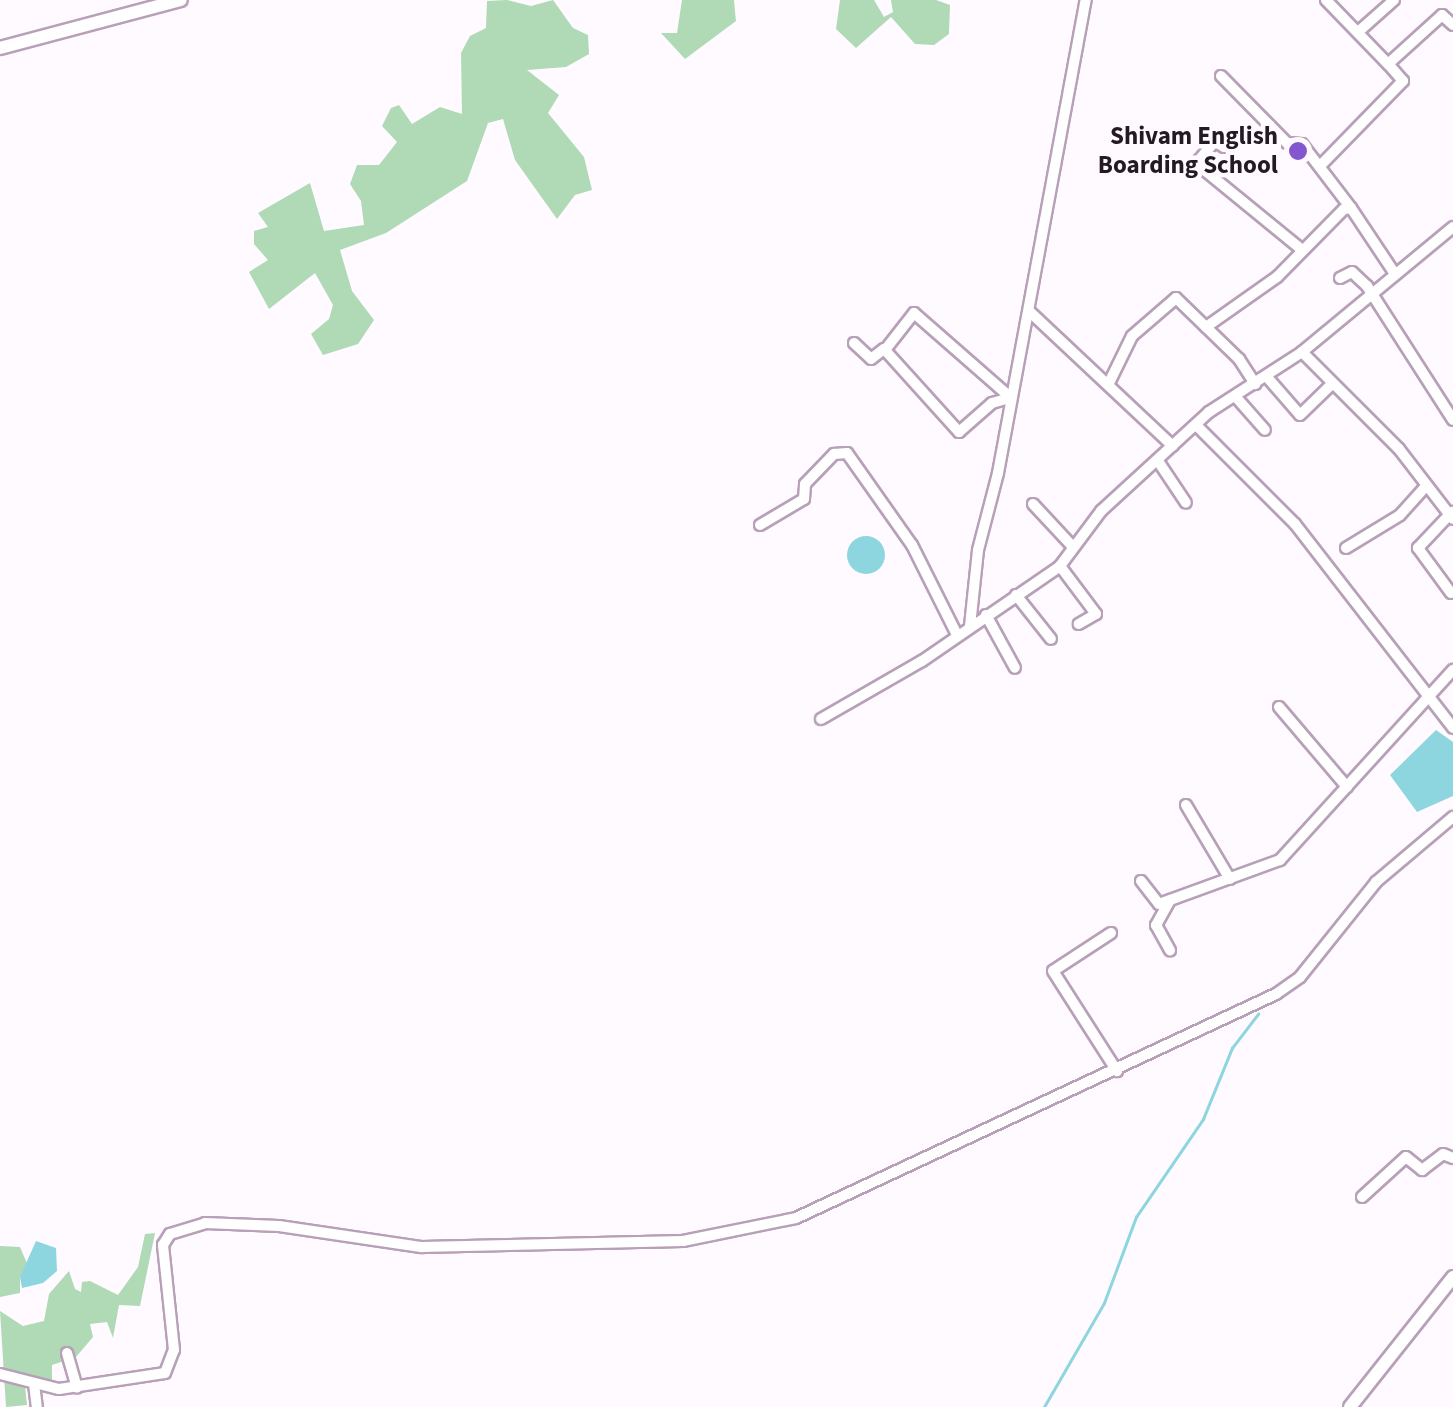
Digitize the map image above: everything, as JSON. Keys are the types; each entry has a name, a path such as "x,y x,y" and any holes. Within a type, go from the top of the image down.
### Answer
{"main road":[{"path":"0,48 181,0"},
{"path":"1350,1407 1453,1276"}],"street":[{"path":"970,626 978,550 1028,311 1086,0"},
{"path":"1320,166 1403,81 1326,0"},
{"path":"1358,32 1394,0"},
{"path":"1388,64 1442,15 1453,25"},
{"path":"1221,76 1239,100 1287,142 1302,144 1351,208 1394,274"},
{"path":"1224,148 1215,140 1199,160 1203,169 1301,250"},
{"path":"1206,327 1277,276 1351,208"},
{"path":"822,719 1060,566 1100,510 1196,425 1302,352 1453,226"},
{"path":"1340,278 1352,272 1374,294 1453,420"},
{"path":"1108,383 1132,336 1176,298 1255,384"},
{"path":"1028,311 1172,446"},
{"path":"854,343 870,359 885,350 914,313 1010,398"},
{"path":"885,350 958,432 992,403 1010,398"},
{"path":"1302,352 1399,448 1425,486 1452,515 1418,548 1451,593"},
{"path":"1267,377 1300,414 1332,384"},
{"path":"1236,396 1265,430"},
{"path":"1196,425 1294,524 1453,728"},
{"path":"760,525 804,499 800,489 834,454 847,453 912,545 956,635"},
{"path":"1158,461 1186,503"},
{"path":"1346,548 1400,514 1425,486"},
{"path":"1032,504 1074,547"},
{"path":"1060,566 1096,614 1080,624"},
{"path":"1016,595 1051,639"},
{"path":"986,615 1015,668"},
{"path":"1141,881 1154,903 1280,860 1453,670"},
{"path":"1279,707 1347,788"},
{"path":"1186,806 1230,879"},
{"path":"0,1374 34,1384 77,1388 152,1378 171,1365 174,1314 163,1245 183,1228 243,1222 422,1247 683,1240 772,1226 1117,1071 1300,977 1376,882 1453,817"},
{"path":"1170,900 1156,925 1170,950"},
{"path":"1111,933 1057,962 1053,971 1117,1071"},
{"path":"1362,1198 1406,1157 1422,1170 1444,1154 1453,1158"},
{"path":"67,1353 77,1388"},
{"path":"34,1384 36,1407"}],"green space":[{"path":"507,0 531,6 553,0 573,28 588,35 589,54 566,67 527,70 559,95 548,113 584,157 592,190 575,195 557,219 515,160 503,119 488,123 467,181 386,233 340,250 352,291 374,320 358,344 323,355 311,334 329,319 333,305 315,273 269,309 249,272 268,260 254,244 254,231 268,227 258,213 310,183 324,231 364,225 361,201 350,184 357,165 379,165 397,142 382,126 391,108 399,105 412,124 440,107 462,114 461,53 470,36 486,28 487,1"},
{"path":"682,0 734,0 736,21 685,59 661,33 677,33"},
{"path":"840,0 874,0 884,17 893,12 891,0 936,0 950,5 949,34 934,45 915,44 891,17 856,48 836,29"},
{"path":"155,1233 140,1306 119,1305 113,1338 107,1322 90,1324 93,1337 76,1357 52,1365 52,1381 24,1376 27,1405 6,1407 0,1311 23,1326 44,1321 49,1294 69,1271 75,1289 81,1292 82,1282 90,1281 118,1295 138,1267 145,1234"},
{"path":"0,1246 20,1247 29,1268 20,1277 20,1293 0,1297"}],"water":[{"path":"866,536 879,542 885,555 879,568 866,574 853,568 847,555 853,542"},
{"path":"1436,730 1453,742 1453,796 1417,812 1390,775"},
{"path":"36,1241 56,1248 57,1271 43,1283 22,1288 20,1277"}],"waterway":[{"path":"1044,1407 1104,1303 1136,1217 1203,1119 1232,1048 1258,1014"}],"place":[{"name":"Shivam English Boarding School","path":"1298,151"}]}
